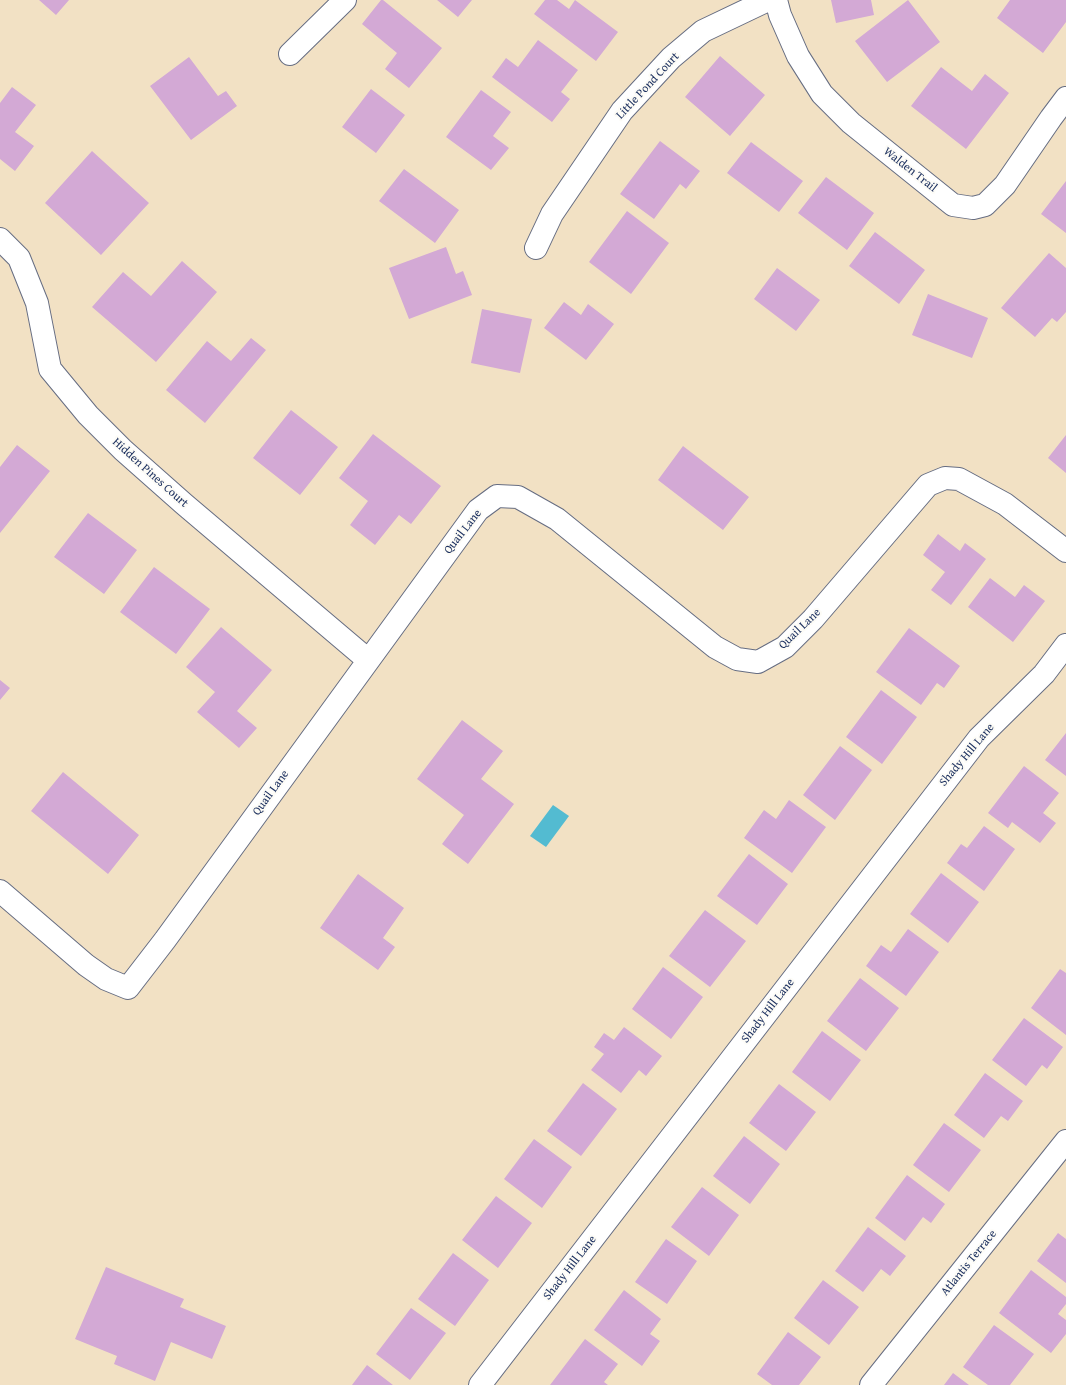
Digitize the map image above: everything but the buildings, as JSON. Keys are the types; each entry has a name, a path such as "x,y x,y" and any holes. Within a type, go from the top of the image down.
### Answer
{"street":[{"path":"290,54 345,0"},
{"name":"Little Pond Court","path":"536,248 552,214 622,111 671,58 703,32 768,0"},
{"name":"Walden Trail","path":"776,0 780,15 798,56 822,94 851,123 953,205 973,208 985,205 1005,185 1066,98"},
{"name":"Hidden Pines Court","path":"0,239 19,258 37,303 50,369 88,416 123,450 184,504 368,660"},
{"name":"Quail Lane","path":"0,891 86,965 106,979 128,988 165,940 478,510 497,496 518,498 557,519 714,646 736,659 758,662 785,647 813,619 928,485 945,478 959,478 1005,504 1066,551"},
{"name":"Shady Hill Lane","path":"480,1385 978,738 1044,674 1066,645"},
{"name":"Atlantis Terrace","path":"871,1385 1066,1141"}],"water":[{"path":"553,805 569,816 546,847 530,836"}]}
